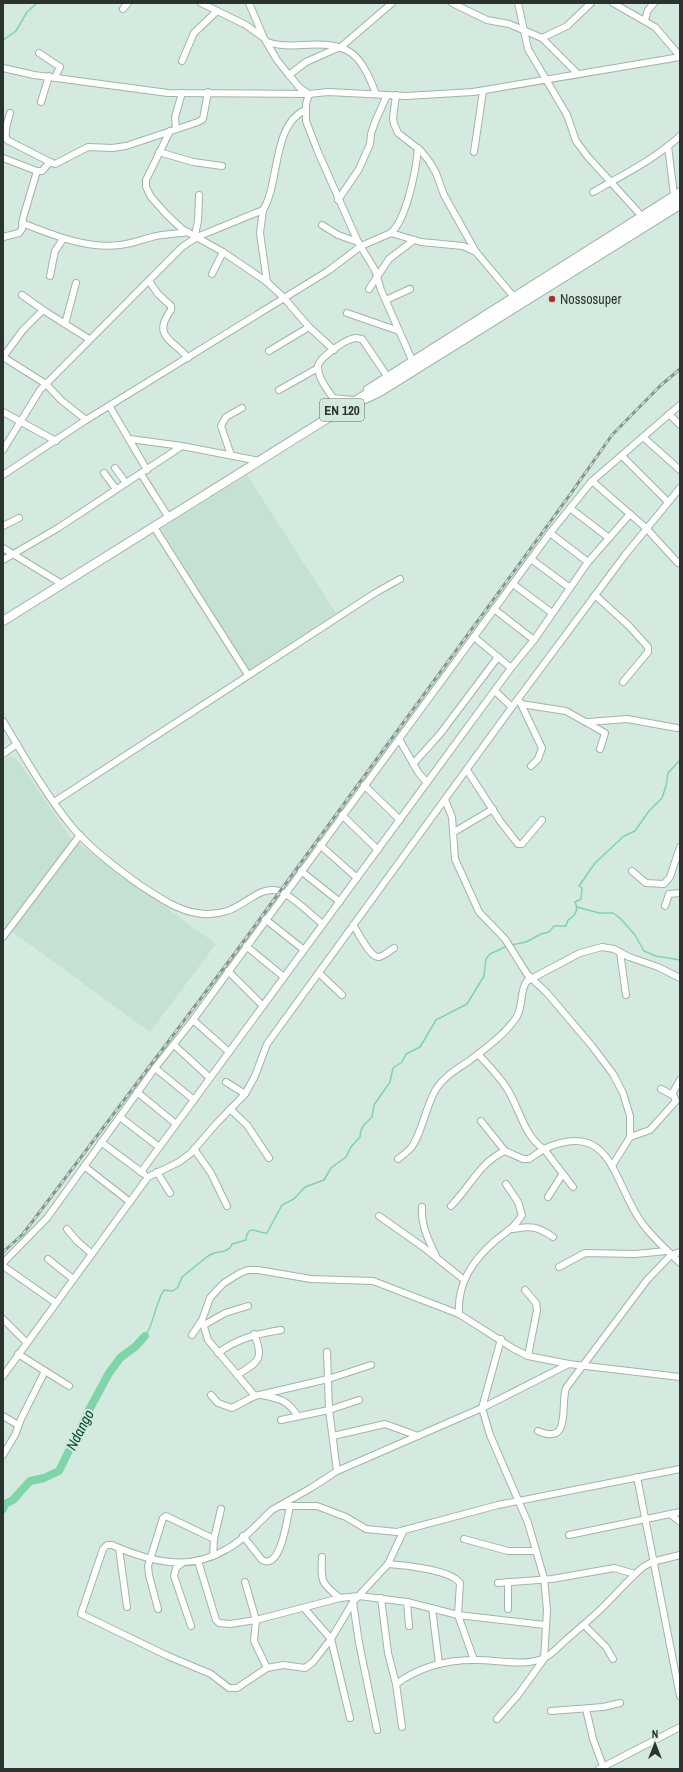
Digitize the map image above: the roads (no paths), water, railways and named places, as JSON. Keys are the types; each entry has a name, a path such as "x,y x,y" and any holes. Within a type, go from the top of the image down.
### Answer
{"main road":[{"name":"EN 120","path":"3,621 328,419 350,403 678,195"}],"street":[{"path":"123,9 128,3"},
{"path":"201,3 216,12 246,25 265,40 286,46 320,44 342,46 350,50 359,61 376,94"},
{"path":"249,3 265,40 289,76 300,88 309,94"},
{"path":"289,76 306,62 342,46 392,3"},
{"path":"452,3 486,20 523,29 542,38 578,74"},
{"path":"518,3 528,49 567,115 576,141 638,212"},
{"path":"542,38 567,26 591,3"},
{"path":"3,68 34,75 168,93 208,92 309,94 328,92 387,95 444,95 483,91 546,81 680,56 664,35 645,20 613,3"},
{"path":"645,20 648,10 654,3"},
{"path":"182,61 194,33 216,12"},
{"path":"39,53 60,67 52,77 41,102"},
{"path":"474,152 483,91"},
{"path":"10,113 5,136 7,140 56,164 88,147 112,148 126,146 176,128 198,122 203,119 208,92"},
{"path":"176,128 175,117 182,93"},
{"path":"309,94 305,110 306,120 312,138 338,200 359,244 377,276 398,331 412,360"},
{"path":"338,200 360,169 370,144 371,134 375,122 387,95"},
{"path":"396,95 394,124 398,133 418,148 432,166 444,195 476,252 513,296"},
{"path":"267,282 260,233 263,210 271,192 276,160 283,140 291,121 296,114 305,110"},
{"path":"170,131 146,180 146,187 151,197 167,215 188,232 224,252 267,282 284,298 309,327 334,350"},
{"path":"593,192 668,146 680,136"},
{"path":"350,403 412,360 678,195 668,146"},
{"path":"3,475 86,420 110,407 345,260 359,244 391,233 398,224 413,180 418,148"},
{"path":"159,152 193,162 222,166"},
{"path":"3,158 37,171 42,171 50,162"},
{"path":"3,237 19,234 22,230 22,223 37,171"},
{"path":"196,236 199,195"},
{"path":"332,398 350,403 360,403 380,393 680,206"},
{"path":"3,450 40,390 182,247 196,236 263,210"},
{"path":"22,223 63,239 102,245 118,245 143,241 152,237 188,232"},
{"path":"322,225 338,235 359,244"},
{"path":"391,233 414,240 463,246 476,252"},
{"path":"50,276 55,251 63,239"},
{"path":"369,289 389,259 414,240"},
{"path":"212,274 224,252"},
{"path":"148,281 158,294 171,306 172,310 165,320 164,334 166,338 181,349 188,358"},
{"path":"65,324 76,283"},
{"path":"386,300 410,289"},
{"path":"22,295 89,339"},
{"path":"43,310 23,330 3,357 46,384 61,400 86,420"},
{"path":"347,313 398,331"},
{"path":"269,351 309,327"},
{"path":"328,419 332,398 319,375 318,368 319,361 334,350 348,340 356,338 362,339 387,376"},
{"path":"279,390 318,368"},
{"path":"56,1303 3,1265 47,1218 155,1068 193,1020 265,919 550,533 592,482 680,405"},
{"path":"110,407 147,470"},
{"path":"231,455 222,426 226,417 242,408"},
{"path":"3,412 56,441"},
{"path":"670,414 680,425"},
{"path":"643,437 680,470"},
{"path":"130,439 182,446 259,461"},
{"path":"3,560 58,528 182,446"},
{"path":"622,456 668,502"},
{"path":"115,468 126,483"},
{"path":"104,473 116,489"},
{"path":"141,474 169,518"},
{"path":"592,482 646,528 678,564"},
{"path":"3,1375 148,1177 179,1162 194,1149 245,1094 255,1076 267,1044 512,707 520,702 595,595 646,528 680,489"},
{"path":"570,508 609,538"},
{"path":"141,1172 511,668 534,640 588,562 630,514"},
{"path":"3,526 20,518"},
{"path":"154,528 248,675"},
{"path":"550,533 588,562"},
{"path":"3,548 62,584"},
{"path":"531,560 570,588"},
{"path":"54,802 374,592 400,579"},
{"path":"513,584 552,613"},
{"path":"595,595 629,626 648,648 648,652 623,682"},
{"path":"494,609 534,640"},
{"path":"474,637 511,668"},
{"path":"414,764 440,734 498,658"},
{"path":"495,691 512,707"},
{"path":"520,702 566,711 588,722 605,733 600,749"},
{"path":"520,702 542,748 538,759 531,766"},
{"path":"588,722 627,719 677,728"},
{"path":"3,721 54,802 80,834 119,870 150,891 180,908 197,913 214,914 228,910 264,891 272,890 284,894 323,924"},
{"path":"399,739 427,783"},
{"path":"3,754 17,744"},
{"path":"467,770 509,834 520,844 542,820"},
{"path":"364,785 400,820"},
{"path":"445,800 452,817 454,854 472,899 483,917 509,945 523,969 577,1028 613,1074 623,1093 628,1105 631,1128 630,1137 612,1166"},
{"path":"454,832 493,809"},
{"path":"342,815 378,850"},
{"path":"3,937 80,834"},
{"path":"320,845 357,878"},
{"path":"632,871 646,883 659,884 667,882 673,872 680,847"},
{"path":"301,871 340,902"},
{"path":"667,882 670,893"},
{"path":"665,906 666,897 670,893 680,893"},
{"path":"265,919 304,950"},
{"path":"353,925 374,956 380,957 394,948"},
{"path":"246,946 284,977"},
{"path":"398,1159 410,1149 415,1141 430,1101 441,1082 478,1054 503,1032 516,1018 522,1004 524,986 527,981 580,953 602,947 609,948 658,967 680,978"},
{"path":"620,952 626,995"},
{"path":"228,971 263,1006"},
{"path":"319,973 342,996"},
{"path":"193,1020 229,1052"},
{"path":"174,1045 210,1078"},
{"path":"478,1054 507,1087 536,1143 544,1150 562,1175 573,1187"},
{"path":"155,1068 194,1100"},
{"path":"672,1094 680,1080"},
{"path":"226,1082 245,1094"},
{"path":"630,1137 650,1130 678,1101 672,1094 661,1088"},
{"path":"138,1092 176,1124"},
{"path":"230,1110 251,1131 269,1158"},
{"path":"120,1117 158,1147"},
{"path":"481,1121 505,1151 523,1159 530,1159 554,1145 576,1141 593,1145 604,1153 642,1224 675,1252 680,1263"},
{"path":"102,1142 148,1177"},
{"path":"194,1149 212,1173 227,1206"},
{"path":"451,1206 461,1196 481,1168 505,1151"},
{"path":"84,1166 130,1202"},
{"path":"157,1172 170,1193"},
{"path":"548,1197 562,1175"},
{"path":"459,1314 458,1303 463,1279 483,1252 496,1240 513,1228 522,1215 522,1211 506,1184"},
{"path":"422,1207 422,1220 425,1231 437,1257"},
{"path":"379,1216 437,1257 463,1279"},
{"path":"513,1228 529,1226 537,1228 553,1237"},
{"path":"67,1229 77,1241 92,1254"},
{"path":"559,1267 585,1253 635,1254 675,1252"},
{"path":"538,1431 547,1435 554,1434 561,1428 564,1419 564,1395 566,1388 638,1291 675,1252"},
{"path":"48,1259 73,1279"},
{"path":"298,1416 290,1404 283,1400 258,1395 237,1375 208,1340 203,1323 210,1298 224,1283 248,1270 258,1270 312,1279 373,1282 401,1291 459,1314 501,1339 514,1349 528,1356 582,1366 680,1377"},
{"path":"525,1290 536,1303 537,1310 528,1356"},
{"path":"192,1335 203,1323 225,1313 248,1306"},
{"path":"3,1319 27,1343"},
{"path":"218,1353 229,1345 254,1334 281,1330"},
{"path":"237,1375 255,1365 258,1359 258,1344 254,1334"},
{"path":"501,1339 482,1408 490,1435 520,1501 544,1578 547,1593 544,1659"},
{"path":"327,1352 329,1410 337,1471"},
{"path":"18,1354 69,1386"},
{"path":"404,1530 388,1564 353,1602 331,1639 313,1662 305,1668 283,1665 267,1668 237,1688 229,1688 211,1674 162,1653 81,1614 103,1549 107,1545 112,1544 119,1548 152,1559 181,1564 198,1561 213,1556 228,1549 272,1510 311,1488 337,1471 482,1408 569,1364"},
{"path":"211,1395 218,1403 232,1408 258,1395 328,1379 371,1365"},
{"path":"3,1455 15,1436 18,1425 45,1371"},
{"path":"281,1420 329,1410 359,1400"},
{"path":"3,1416 18,1425"},
{"path":"333,1436 385,1424 418,1436"},
{"path":"279,1506 317,1506 346,1517 366,1529 379,1531 404,1530 476,1510 680,1469"},
{"path":"637,1478 652,1562 680,1696"},
{"path":"243,1536 262,1560 266,1563 271,1562 276,1557 280,1547 290,1506"},
{"path":"213,1556 214,1539 221,1509"},
{"path":"569,1535 680,1512"},
{"path":"670,1514 680,1522"},
{"path":"158,1609 148,1566 152,1559 161,1521 166,1516 214,1539"},
{"path":"464,1539 508,1551 535,1551"},
{"path":"119,1548 126,1607"},
{"path":"497,1719 518,1695 544,1659 584,1625 635,1574 652,1562 680,1555"},
{"path":"322,1557 322,1582 325,1587 340,1598"},
{"path":"198,1561 216,1620 219,1624 256,1620 340,1598 359,1596 407,1602 458,1615 545,1625"},
{"path":"181,1564 174,1571 174,1576 191,1626"},
{"path":"388,1564 429,1570 457,1579 460,1583 458,1615 474,1660"},
{"path":"498,1583 576,1576 614,1568 635,1574"},
{"path":"245,1582 256,1620 254,1642 267,1668"},
{"path":"508,1582 508,1609"},
{"path":"381,1598 388,1653 396,1684 402,1727"},
{"path":"353,1602 359,1643 377,1730"},
{"path":"407,1602 409,1626"},
{"path":"304,1608 331,1639 350,1718"},
{"path":"432,1608 439,1664"},
{"path":"584,1625 606,1647 613,1659"},
{"path":"396,1684 415,1672 439,1664 474,1660 506,1663 533,1662 544,1659"},
{"path":"551,1711 603,1708 620,1703"},
{"path":"586,1709 601,1768 680,1728"}],"waterway":[{"path":"3,40 16,31 27,12 37,3"},
{"path":"511,945 526,942 541,934 549,932 554,926 566,926 568,920 573,917 576,912 577,908 575,902 581,899 582,888 579,886 595,863 624,836 635,831 649,811 662,798 668,773 680,760"},
{"path":"577,907 599,913 613,913 621,919 635,935 644,951 656,956 680,960"},
{"path":"145,1336 150,1328 164,1290 173,1291 178,1287 182,1277 208,1256 225,1251 230,1248 232,1244 246,1240 249,1231 254,1230 267,1233 282,1205 294,1199 305,1187 324,1180 331,1168 346,1157 351,1147 360,1137 361,1130 364,1125 372,1117 374,1105 390,1082 393,1068 402,1062 406,1054 420,1047 436,1020 467,1004 484,976 486,959 490,954 507,946"},
{"name":"Ndango","path":"3,1509 5,1504 13,1500 30,1481 44,1478 59,1471 109,1373 121,1357 135,1347 145,1336"}],"railway":[{"path":"3,1252 23,1234 232,957 612,435 660,386 680,369"}],"place":[{"name":"Nossosuper","path":"552,299"}]}
